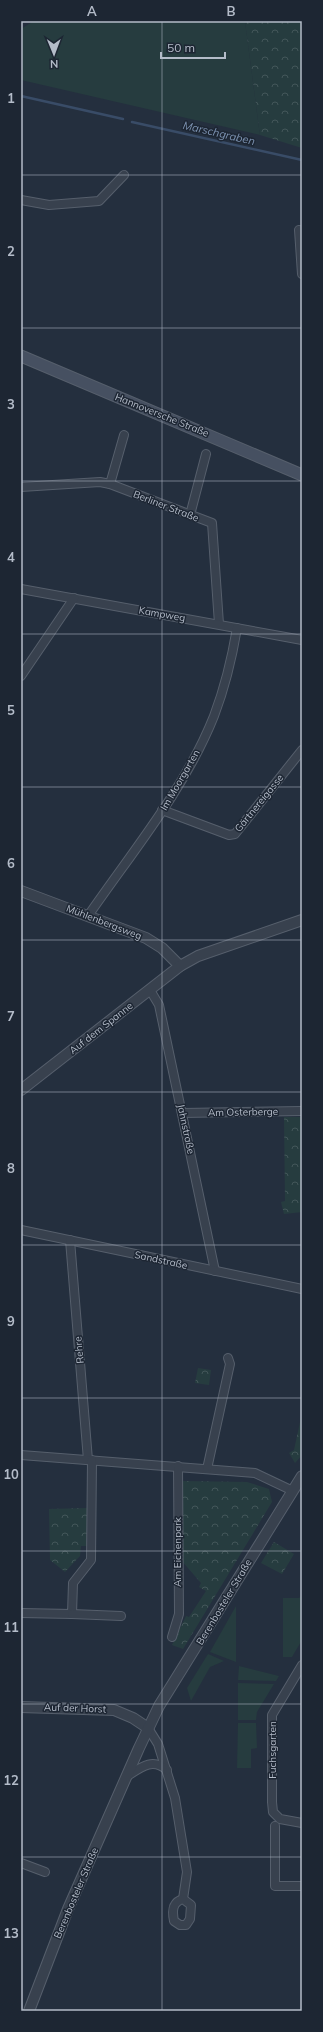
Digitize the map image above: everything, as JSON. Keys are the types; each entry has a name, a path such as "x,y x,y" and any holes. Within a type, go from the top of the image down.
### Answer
{"main road":[{"name":"Hannoversche Straße","path":"21,356 302,475"}],"street":[{"path":"21,200 49,205 99,201 124,175"},
{"path":"299,230 302,274"},
{"path":"110,484 124,435"},
{"path":"190,515 206,454"},
{"name":"Berliner Straße","path":"21,487 90,481 110,484 212,523 219,624"},
{"name":"Kampweg","path":"21,589 302,640"},
{"path":"21,676 74,598"},
{"name":"Im Moorgarten","path":"88,916 162,810 193,758 213,718 228,675 237,628"},
{"name":"Gärtnereigasse","path":"162,810 229,835 235,834 302,750"},
{"name":"Mühlenbergsweg","path":"21,891 157,944 180,966"},
{"name":"Auf dem Spanne","path":"21,1090 180,966 198,956 302,920"},
{"name":"Jahnstraße","path":"150,990 159,1005 183,1113 215,1271"},
{"name":"Am Osterberge","path":"183,1113 302,1111"},
{"name":"Sandstraße","path":"21,1230 302,1289"},
{"name":"Rehre","path":"70,1240 90,1460"},
{"path":"207,1468 230,1364 228,1358"},
{"path":"21,1455 207,1468 255,1473 293,1491"},
{"path":"72,1614 73,1583 91,1560 90,1460"},
{"name":"Am Eichenpark","path":"172,1637 179,1614 178,1466"},
{"name":"Berenbosteler Straße","path":"29,2011 68,1909 159,1706 302,1476"},
{"path":"21,1612 121,1616"},
{"name":"Fuchsgarten","path":"302,1665 272,1715 271,1768 274,1812 280,1819 302,1823"},
{"name":"Auf der Horst","path":"21,1707 114,1710 133,1718 148,1728"},
{"path":"148,1728 158,1744 175,1798 187,1869 183,1900"},
{"path":"126,1777 149,1763 162,1765 167,1770"},
{"path":"275,1826 275,1886 302,1886"},
{"path":"21,1862 45,1872"}],"green space":[{"path":"34,21 245,21 260,135 21,80 21,29"},
{"path":"245,21 302,21 302,148 260,135"},
{"path":"284,1117 302,1117 302,1212 284,1214 281,1202 285,1201"},
{"path":"198,1368 211,1370 209,1385 195,1383"},
{"path":"302,1413 302,1455 295,1463 289,1453 294,1450"},
{"path":"181,1481 247,1482 269,1489 272,1502 183,1649 172,1645 186,1616 189,1617 206,1591 199,1587 201,1583 181,1560"},
{"path":"87,1508 87,1546 81,1546 80,1556 65,1572 50,1560 49,1509"},
{"path":"274,1542 294,1554 282,1574 261,1563"},
{"path":"302,1595 302,1640 292,1657 283,1657 283,1598 299,1598"},
{"path":"236,1606 236,1662 210,1652"},
{"path":"208,1654 224,1661 210,1667 191,1701 187,1688"},
{"path":"239,1666 279,1676 276,1681 238,1680"},
{"path":"238,1683 274,1684 257,1712 256,1720 238,1720"},
{"path":"238,1723 256,1723 257,1748 251,1749 251,1768 237,1768"}],"waterway":[{"name":"Marschgraben","path":"21,96 123,119"},
{"name":"Marschgraben","path":"132,122 302,160"}]}
